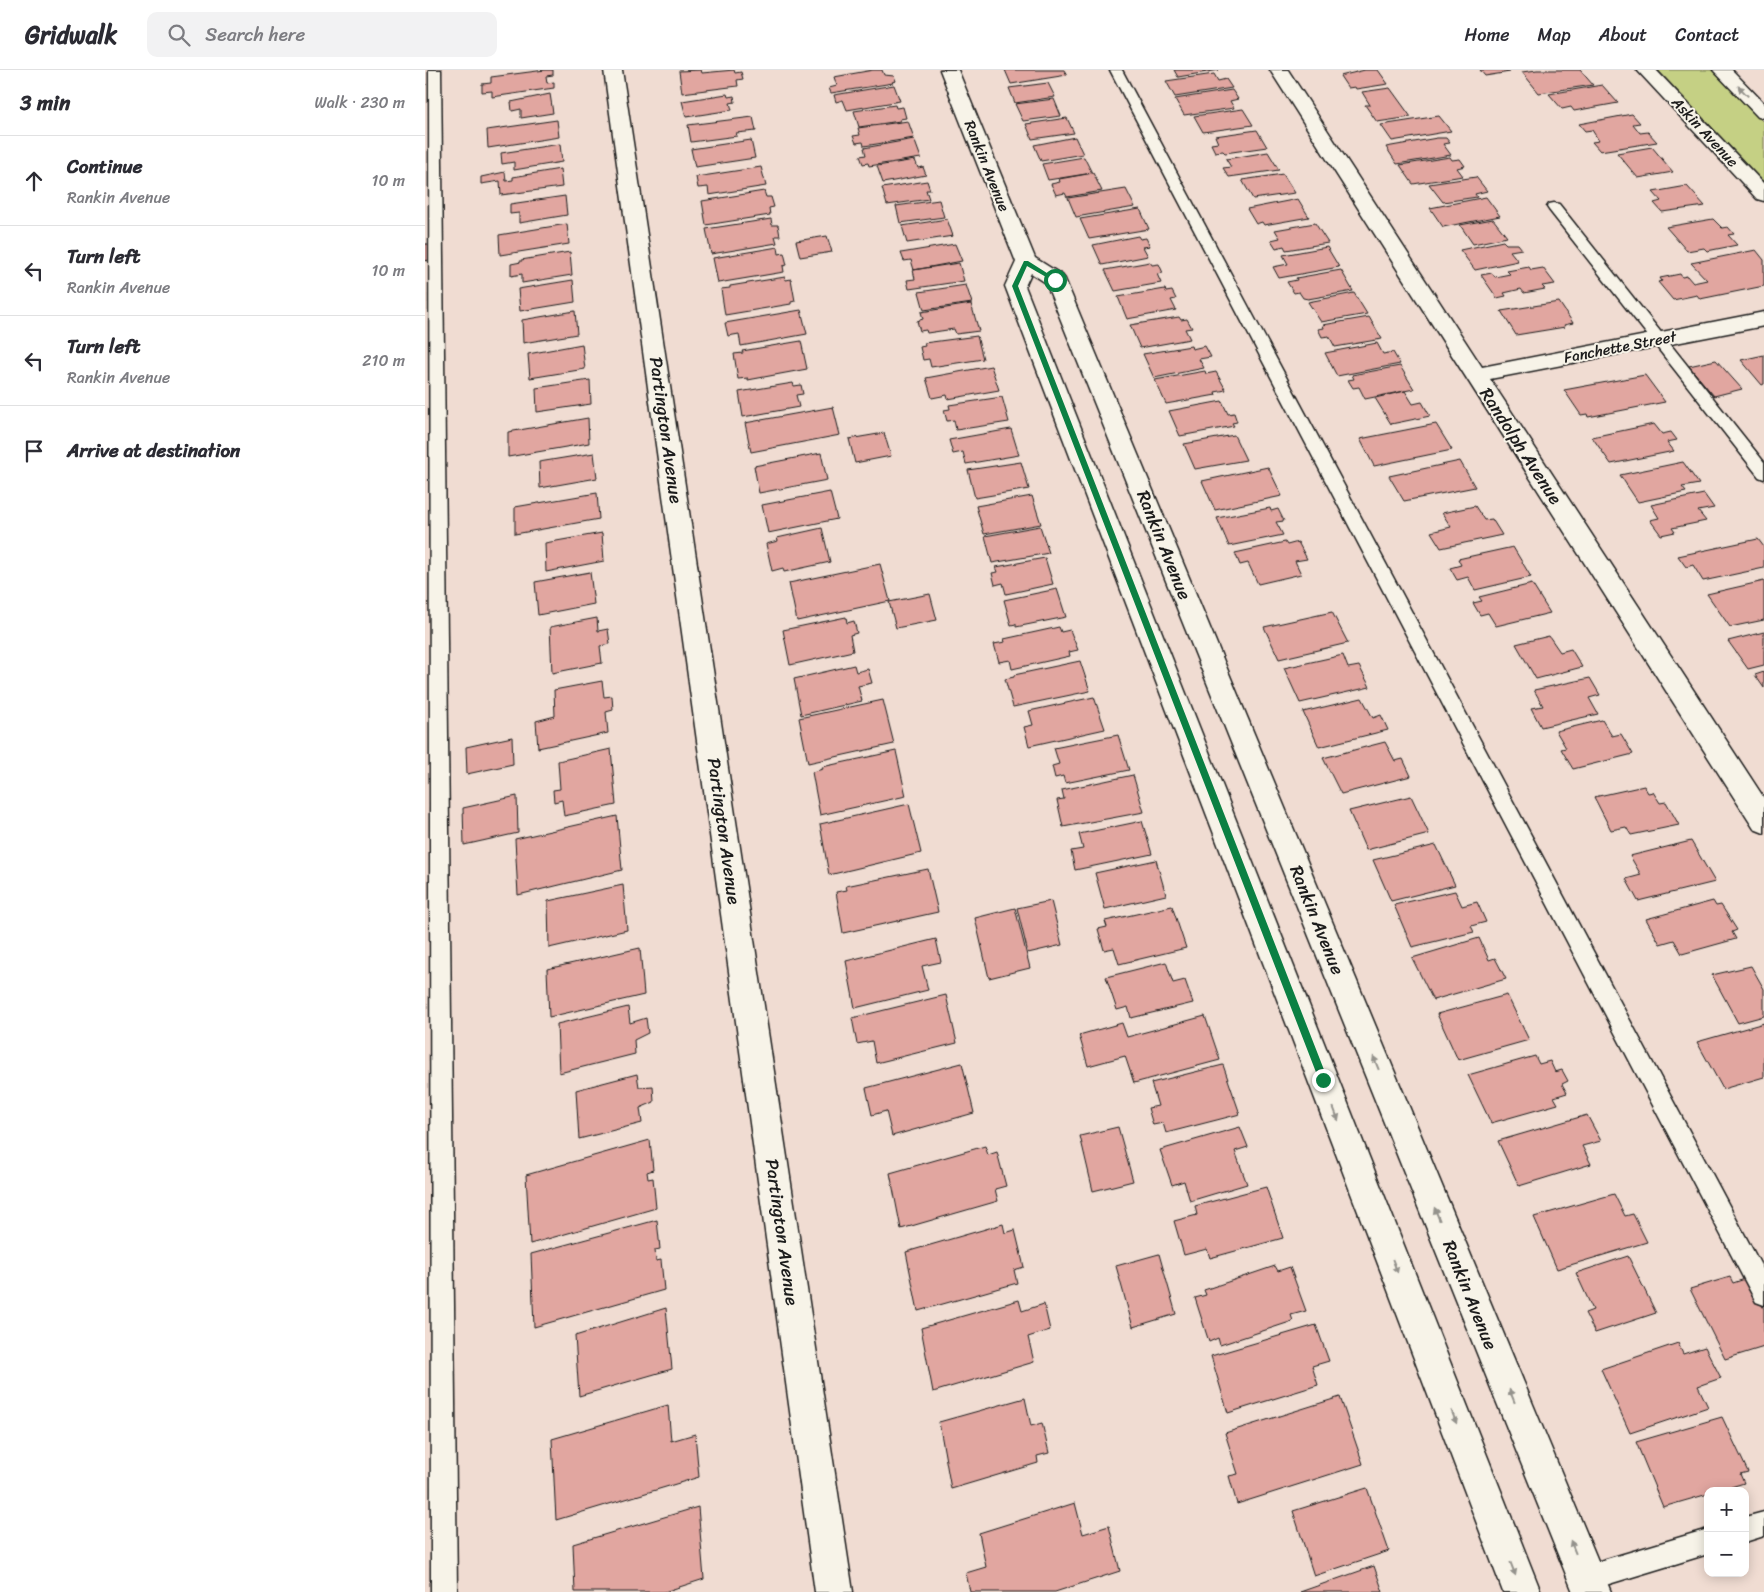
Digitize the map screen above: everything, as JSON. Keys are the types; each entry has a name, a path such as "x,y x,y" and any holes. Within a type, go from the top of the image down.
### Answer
{"street":[{"name":"Partington Avenue","path":"613,70 834,1592"},
{"name":"Rankin Avenue","path":"949,70 1026,262 1055,280 1589,1585"},
{"name":"Randolph Avenue","path":"1279,70 1764,821"},
{"name":"Askin Avenue","path":"1646,70 1764,195"},
{"path":"1722,70 1764,113"},
{"path":"1026,262 1015,286 1522,1592"},
{"name":"Fanchette Street","path":"1476,375 1764,319"}],"lane":[{"path":"435,70 444,1592"},
{"path":"1116,70 1764,1294"},
{"path":"1554,206 1764,473"},
{"path":"1749,1529 1764,1524"},
{"path":"1589,1585 1704,1542"}],"green space":[{"path":"1658,70 1712,70 1764,123 1764,182"}],"building":[{"path":"553,70 553,75 546,76 547,83 554,82 554,88 492,97 492,91 482,92 482,84 491,83 491,77"},
{"path":"701,70 702,73 734,70 735,73 741,72 743,79 737,80 738,86 682,93 679,71"},
{"path":"882,70 884,75 894,76 896,81 831,93 829,88 837,86 834,77"},
{"path":"1005,70 1064,70 1067,75 1011,84"},
{"path":"1174,70 1219,70 1178,77"},
{"path":"1365,70 1378,70 1388,84 1356,89 1355,87 1348,88 1340,76"},
{"path":"1480,70 1509,70 1510,72 1485,76"},
{"path":"1580,70 1593,85 1539,93 1522,72"},
{"path":"1214,74 1218,81 1226,79 1232,88 1175,97 1166,81"},
{"path":"1048,83 1055,97 1015,103 1009,88"},
{"path":"894,85 900,101 847,110 843,100 836,102 834,95"},
{"path":"1602,85 1618,103 1574,111 1571,107 1562,109 1549,94"},
{"path":"1390,88 1411,117 1377,122 1365,105 1370,105 1362,92"},
{"path":"1232,90 1238,99 1230,101 1234,108 1184,115 1175,99"},
{"path":"550,94 553,113 521,118 521,109 512,111 511,102"},
{"path":"727,94 728,97 734,96 735,102 730,103 732,110 686,117 682,101"},
{"path":"1054,99 1061,116 1023,121 1015,104"},
{"path":"895,105 896,108 903,107 906,118 900,119 900,121 859,127 854,111"},
{"path":"1243,109 1253,125 1203,132 1194,116"},
{"path":"1632,114 1640,123 1633,124 1640,133 1648,132 1657,142 1600,151 1592,142 1599,141 1592,130 1585,131 1579,124"},
{"path":"1439,116 1451,131 1392,141 1381,125"},
{"path":"753,117 756,131 736,133 737,136 691,142 688,125"},
{"path":"1067,118 1074,133 1032,139 1026,124"},
{"path":"557,120 559,137 488,148 487,130"},
{"path":"908,121 914,138 864,146 863,142 856,143 853,136 860,135 858,128"},
{"path":"1257,130 1267,147 1225,153 1223,151 1215,152 1211,144 1218,143 1215,136"},
{"path":"1075,137 1083,154 1041,161 1034,145"},
{"path":"1446,138 1450,143 1443,144 1451,155 1397,164 1386,147"},
{"path":"914,139 921,158 869,166 868,163 863,164 860,156 866,155 864,148"},
{"path":"751,140 755,158 695,167 691,149"},
{"path":"560,144 562,162 514,170 514,162 502,164 501,153"},
{"path":"1652,147 1673,172 1638,178 1617,153"},
{"path":"1268,152 1279,170 1229,177 1223,168 1231,167 1226,159"},
{"path":"1084,157 1092,173 1048,180 1042,164"},
{"path":"1450,157 1452,160 1460,159 1465,166 1457,168 1463,176 1413,184 1400,165"},
{"path":"915,160 918,168 923,167 926,175 883,183 877,166"},
{"path":"761,167 766,186 709,195 708,187 698,188 696,177"},
{"path":"560,169 562,187 501,195 500,181 481,184 481,177 505,172 506,181 513,180 513,177"},
{"path":"1093,173 1102,191 1067,197 1065,193 1056,195 1051,184 1060,182 1059,179"},
{"path":"1283,174 1295,193 1253,199 1242,180"},
{"path":"1476,177 1487,191 1475,194 1477,197 1443,202 1429,184"},
{"path":"927,181 930,190 926,190 929,199 887,205 882,188"},
{"path":"1687,186 1705,206 1662,212 1654,203 1661,201 1653,192"},
{"path":"1126,189 1135,207 1076,217 1068,198"},
{"path":"764,191 766,197 771,197 774,207 769,208 770,215 706,225 702,201"},
{"path":"565,196 567,215 519,223 519,213 510,214 510,204"},
{"path":"1486,197 1500,216 1443,227 1430,208"},
{"path":"1298,199 1309,217 1264,225 1262,222 1256,224 1247,209"},
{"path":"939,200 944,217 900,223 896,206"},
{"path":"1140,209 1149,229 1089,239 1080,219"},
{"path":"771,219 772,225 778,225 780,236 775,236 777,243 711,254 706,229"},
{"path":"947,219 953,236 907,243 902,226"},
{"path":"1493,219 1507,237 1473,244 1460,225"},
{"path":"1713,219 1722,228 1728,227 1734,234 1728,235 1737,245 1707,251 1704,248 1687,251 1666,227"},
{"path":"1315,223 1328,243 1286,250 1284,246 1276,248 1271,240 1280,238 1275,230"},
{"path":"567,224 569,244 500,255 499,235"},
{"path":"827,236 832,252 800,257 796,241"},
{"path":"1138,236 1140,239 1146,238 1150,246 1143,247 1148,256 1102,265 1093,245"},
{"path":"1503,241 1506,244 1518,244 1522,249 1510,251 1518,261 1475,270 1460,250"},
{"path":"425,244 429,244 429,260 425,261"},
{"path":"955,244 962,261 914,270 911,260 904,261 901,253"},
{"path":"778,247 779,254 784,253 787,265 783,266 784,272 718,283 713,258"},
{"path":"1327,247 1339,267 1279,278 1273,267 1288,264 1283,255"},
{"path":"1756,250 1764,260 1764,286 1700,299 1697,295 1673,300 1658,282 1662,281 1660,278 1680,274 1682,277 1687,276 1693,283 1707,280 1691,263"},
{"path":"570,252 572,275 522,283 522,274 511,276 511,264 521,262 521,260"},
{"path":"1150,262 1152,265 1159,264 1163,273 1157,274 1161,283 1115,291 1105,270"},
{"path":"959,263 964,281 909,289 907,280 915,279 913,270"},
{"path":"1529,267 1531,270 1543,268 1555,284 1542,286 1545,289 1524,293 1521,289 1504,293 1506,296 1497,298 1481,275 1492,273 1495,277 1510,274 1507,271"},
{"path":"1341,270 1353,291 1308,299 1303,298 1299,292 1294,293 1287,282 1297,280 1296,278"},
{"path":"785,277 786,280 791,279 795,301 791,302 791,304 725,315 721,289"},
{"path":"573,280 575,302 520,311 518,289"},
{"path":"966,285 972,303 924,310 919,292"},
{"path":"1165,289 1166,292 1172,291 1176,299 1171,300 1176,310 1127,319 1118,297"},
{"path":"1354,293 1367,314 1321,322 1308,302"},
{"path":"1559,302 1573,323 1564,325 1565,327 1516,335 1501,311"},
{"path":"971,304 979,331 956,334 954,329 927,333 926,330 920,331 917,321 923,319 921,312"},
{"path":"801,310 807,334 741,346 739,334 728,336 725,323"},
{"path":"575,311 577,334 523,343 522,320"},
{"path":"1179,317 1181,320 1187,319 1192,328 1185,329 1190,339 1140,348 1130,325"},
{"path":"1369,317 1382,339 1335,347 1329,336 1322,337 1318,329 1324,328 1323,325"},
{"path":"977,336 983,359 931,367 929,359 923,360 920,347 925,346 924,343"},
{"path":"801,341 807,369 748,380 748,378 738,379 734,354"},
{"path":"1377,343 1383,354 1393,352 1400,364 1337,376 1325,353"},
{"path":"582,344 585,369 530,378 528,354"},
{"path":"1191,346 1192,349 1205,346 1211,357 1199,359 1204,368 1154,378 1143,354"},
{"path":"1764,355 1764,384 1762,385 1741,360"},
{"path":"1716,360 1742,389 1714,396 1689,366"},
{"path":"991,366 999,390 948,399 947,395 932,398 926,378"},
{"path":"1400,366 1414,389 1365,399 1359,387 1353,388 1348,380 1354,379 1352,375"},
{"path":"1205,371 1206,374 1216,372 1226,390 1215,392 1216,395 1166,404 1155,380"},
{"path":"1645,375 1665,402 1588,417 1587,414 1581,415 1564,390"},
{"path":"590,380 591,404 537,412 536,388"},
{"path":"793,383 794,386 801,385 803,394 796,395 799,407 743,417 739,392"},
{"path":"1405,391 1413,404 1422,402 1430,416 1391,424 1375,398"},
{"path":"1002,397 1009,422 956,430 954,420 947,421 944,410 950,409 949,405"},
{"path":"1222,401 1228,414 1234,413 1237,422 1232,423 1234,426 1180,436 1169,411"},
{"path":"833,407 840,435 751,452 745,423"},
{"path":"588,418 589,443 508,457 508,432"},
{"path":"1436,424 1452,450 1374,466 1360,439"},
{"path":"1654,424 1662,434 1671,432 1677,440 1667,442 1674,451 1611,464 1592,437"},
{"path":"1011,429 1019,455 966,464 963,452 953,454 949,440"},
{"path":"884,433 891,456 855,463 849,439"},
{"path":"1234,435 1246,460 1195,469 1184,444"},
{"path":"594,453 597,478 540,488 539,462"},
{"path":"821,453 827,480 759,493 754,466"},
{"path":"1460,461 1475,487 1404,501 1389,476"},
{"path":"1021,462 1029,489 975,498 968,470"},
{"path":"1683,462 1699,484 1682,487 1686,492 1638,502 1620,475"},
{"path":"1268,467 1282,496 1215,510 1202,481"},
{"path":"830,492 837,519 768,533 762,505"},
{"path":"597,493 599,519 515,534 515,507"},
{"path":"1704,494 1714,508 1698,511 1706,521 1672,528 1675,532 1661,535 1650,520 1659,518 1651,505"},
{"path":"1032,496 1041,524 984,534 976,506"},
{"path":"1475,506 1484,520 1492,519 1502,535 1441,548 1431,532 1451,527 1442,513"},
{"path":"1270,508 1271,511 1278,509 1284,521 1276,522 1283,535 1229,546 1217,518"},
{"path":"1040,526 1049,553 992,563 985,536"},
{"path":"822,528 830,562 784,572 783,568 772,571 766,544 778,541 777,538"},
{"path":"602,533 604,561 546,572 545,543"},
{"path":"1758,539 1764,547 1764,568 1703,581 1693,565 1686,567 1678,556"},
{"path":"1285,542 1287,545 1298,542 1307,559 1295,561 1301,574 1258,584 1248,563 1240,565 1235,553"},
{"path":"1513,547 1531,577 1475,590 1468,577 1457,580 1450,568 1461,565 1458,559"},
{"path":"1045,558 1053,584 1006,594 1003,583 995,585 992,573 998,572 996,567"},
{"path":"880,564 890,601 797,621 789,583"},
{"path":"590,572 594,604 538,615 535,582"},
{"path":"1764,581 1764,620 1730,627 1707,594"},
{"path":"1532,584 1550,613 1496,626 1488,613 1480,615 1473,603 1482,601 1479,597"},
{"path":"1057,589 1066,617 1016,627 1016,624 1011,625 1004,600"},
{"path":"930,594 937,620 896,628 889,602"},
{"path":"1332,612 1348,643 1279,659 1264,627"},
{"path":"846,617 847,623 854,621 857,633 850,635 853,651 790,665 783,630"},
{"path":"597,618 598,631 608,629 610,644 600,646 602,663 552,673 550,627"},
{"path":"1059,627 1061,632 1070,630 1078,650 1069,652 1070,656 1012,669 1010,660 999,662 994,644 1005,642 1004,639"},
{"path":"1764,632 1764,665 1748,669 1728,641"},
{"path":"1549,636 1560,652 1571,649 1582,667 1536,679 1516,644"},
{"path":"1343,655 1348,668 1359,666 1370,687 1300,703 1284,668"},
{"path":"1080,661 1090,691 1013,707 1005,679 1014,677 1014,675"},
{"path":"854,665 856,672 868,669 872,683 858,686 862,701 801,715 794,679"},
{"path":"1764,672 1764,688 1755,675"},
{"path":"1590,678 1600,695 1589,698 1598,714 1541,727 1531,708 1543,706 1534,690"},
{"path":"602,681 604,697 612,696 613,710 606,712 608,733 538,748 536,721 555,716 554,690"},
{"path":"1094,697 1105,729 1029,746 1024,727 1033,725 1029,711"},
{"path":"1362,698 1373,718 1381,715 1388,730 1319,747 1303,712"},
{"path":"883,700 894,744 808,763 799,718"},
{"path":"1602,720 1612,736 1621,734 1633,754 1573,769 1561,749 1566,748 1556,731"},
{"path":"1118,735 1129,770 1065,783 1063,776 1055,778 1052,766 1059,764 1054,748"},
{"path":"512,737 513,764 467,774 466,747"},
{"path":"1385,742 1395,761 1403,759 1411,776 1341,794 1323,758"},
{"path":"611,749 616,805 564,816 562,800 554,802 553,790 560,789 558,761"},
{"path":"896,751 906,796 820,815 812,772 823,769 822,767"},
{"path":"1133,775 1144,812 1063,827 1057,800 1064,799 1062,790"},
{"path":"1644,786 1648,793 1653,792 1660,803 1666,802 1679,825 1631,835 1626,827 1611,830 1594,797"},
{"path":"517,796 518,833 464,845 463,808"},
{"path":"1411,796 1429,834 1366,850 1349,811"},
{"path":"909,804 921,853 829,875 820,824"},
{"path":"617,816 622,870 518,895 515,839"},
{"path":"1142,821 1152,854 1075,870 1071,851 1083,849 1079,834"},
{"path":"1691,841 1715,882 1638,901 1626,879 1641,875 1630,856"},
{"path":"1436,845 1455,885 1391,901 1373,860"},
{"path":"1156,860 1166,895 1105,909 1095,873"},
{"path":"928,869 938,912 843,933 836,892 847,890 846,886"},
{"path":"623,885 627,930 549,948 548,901"},
{"path":"1455,891 1462,906 1477,902 1486,922 1471,926 1474,932 1412,947 1394,905"},
{"path":"1051,901 1062,945 1028,953 1017,908"},
{"path":"1713,901 1716,906 1721,905 1737,930 1732,932 1736,939 1682,954 1674,940 1660,944 1646,919"},
{"path":"1172,906 1186,948 1119,964 1114,948 1104,950 1098,929 1107,927 1105,921"},
{"path":"1015,908 1030,968 989,978 975,918"},
{"path":"1479,938 1489,960 1495,958 1506,979 1433,1000 1412,958"},
{"path":"936,939 941,962 922,966 928,990 855,1008 846,961"},
{"path":"640,948 644,995 549,1017 547,969"},
{"path":"1166,962 1173,983 1185,980 1193,1003 1131,1018 1128,1007 1117,1010 1106,977"},
{"path":"1751,966 1764,989 1764,1016 1738,1023 1712,975"},
{"path":"946,995 957,1043 876,1063 872,1041 857,1044 852,1018"},
{"path":"1507,995 1529,1040 1458,1060 1437,1014"},
{"path":"628,1007 630,1023 646,1018 648,1033 634,1040 635,1054 559,1073 557,1024"},
{"path":"1205,1016 1220,1060 1134,1083 1125,1056 1088,1066 1079,1035 1122,1023 1127,1037"},
{"path":"1764,1023 1764,1077 1723,1089 1697,1042"},
{"path":"1535,1056 1539,1064 1550,1061 1555,1072 1562,1070 1568,1081 1562,1084 1567,1093 1554,1097 1558,1104 1491,1123 1468,1075"},
{"path":"962,1063 974,1113 892,1136 886,1111 872,1115 866,1088"},
{"path":"1223,1065 1240,1114 1166,1133 1163,1123 1153,1125 1148,1108 1158,1106 1151,1083"},
{"path":"637,1074 639,1087 653,1086 654,1102 640,1108 642,1123 579,1139 576,1090"},
{"path":"1587,1115 1601,1141 1582,1146 1591,1164 1519,1186 1498,1141"},
{"path":"1118,1127 1133,1181 1093,1191 1080,1136"},
{"path":"1240,1127 1248,1147 1235,1151 1247,1184 1190,1201 1184,1181 1172,1185 1160,1150"},
{"path":"650,1140 653,1170 647,1172 648,1179 653,1178 656,1208 530,1244 526,1175"},
{"path":"985,1146 988,1155 997,1152 1006,1186 995,1189 998,1201 901,1229 890,1173"},
{"path":"1266,1187 1283,1238 1210,1258 1207,1249 1184,1255 1174,1221 1197,1215 1195,1206"},
{"path":"1614,1194 1625,1216 1633,1214 1647,1242 1557,1269 1534,1217"},
{"path":"657,1220 660,1249 655,1250 656,1261 661,1260 664,1290 534,1327 531,1254"},
{"path":"1003,1224 1005,1233 1015,1230 1024,1267 1014,1270 1017,1283 918,1311 906,1252"},
{"path":"1159,1254 1176,1314 1133,1327 1116,1266"},
{"path":"1628,1256 1656,1313 1595,1333 1585,1313 1593,1310 1576,1273"},
{"path":"1275,1266 1278,1271 1290,1267 1306,1311 1291,1315 1293,1321 1220,1345 1218,1338 1209,1342 1195,1298 1206,1295 1204,1290"},
{"path":"1730,1277 1733,1283 1748,1278 1764,1309 1764,1347 1725,1359 1690,1289"},
{"path":"1019,1300 1022,1311 1044,1304 1050,1330 1028,1337 1034,1362 933,1392 921,1328"},
{"path":"666,1308 672,1369 579,1396 575,1336"},
{"path":"1316,1325 1329,1361 1312,1366 1318,1385 1228,1413 1211,1356"},
{"path":"1678,1343 1683,1354 1705,1347 1721,1378 1698,1386 1708,1407 1630,1433 1601,1369"},
{"path":"1340,1397 1363,1464 1237,1504 1229,1476 1238,1474 1225,1433"},
{"path":"1025,1398 1031,1426 1042,1423 1049,1453 1037,1456 1038,1463 951,1489 939,1422"},
{"path":"668,1405 671,1441 695,1434 699,1477 556,1520 552,1439"},
{"path":"1722,1417 1748,1472 1740,1474 1744,1483 1731,1487 1704,1487 1704,1495 1663,1507 1636,1442"},
{"path":"1367,1488 1389,1551 1314,1576 1293,1511"},
{"path":"1075,1503 1083,1534 1109,1526 1120,1571 1055,1592 970,1592 966,1573 986,1567 979,1533"},
{"path":"698,1507 704,1579 664,1592 575,1592 573,1544"},
{"path":"1374,1566 1383,1592 1300,1592"}],"route":[{"path":"1055,280 1026,262 1015,286 1323,1080"}]}
